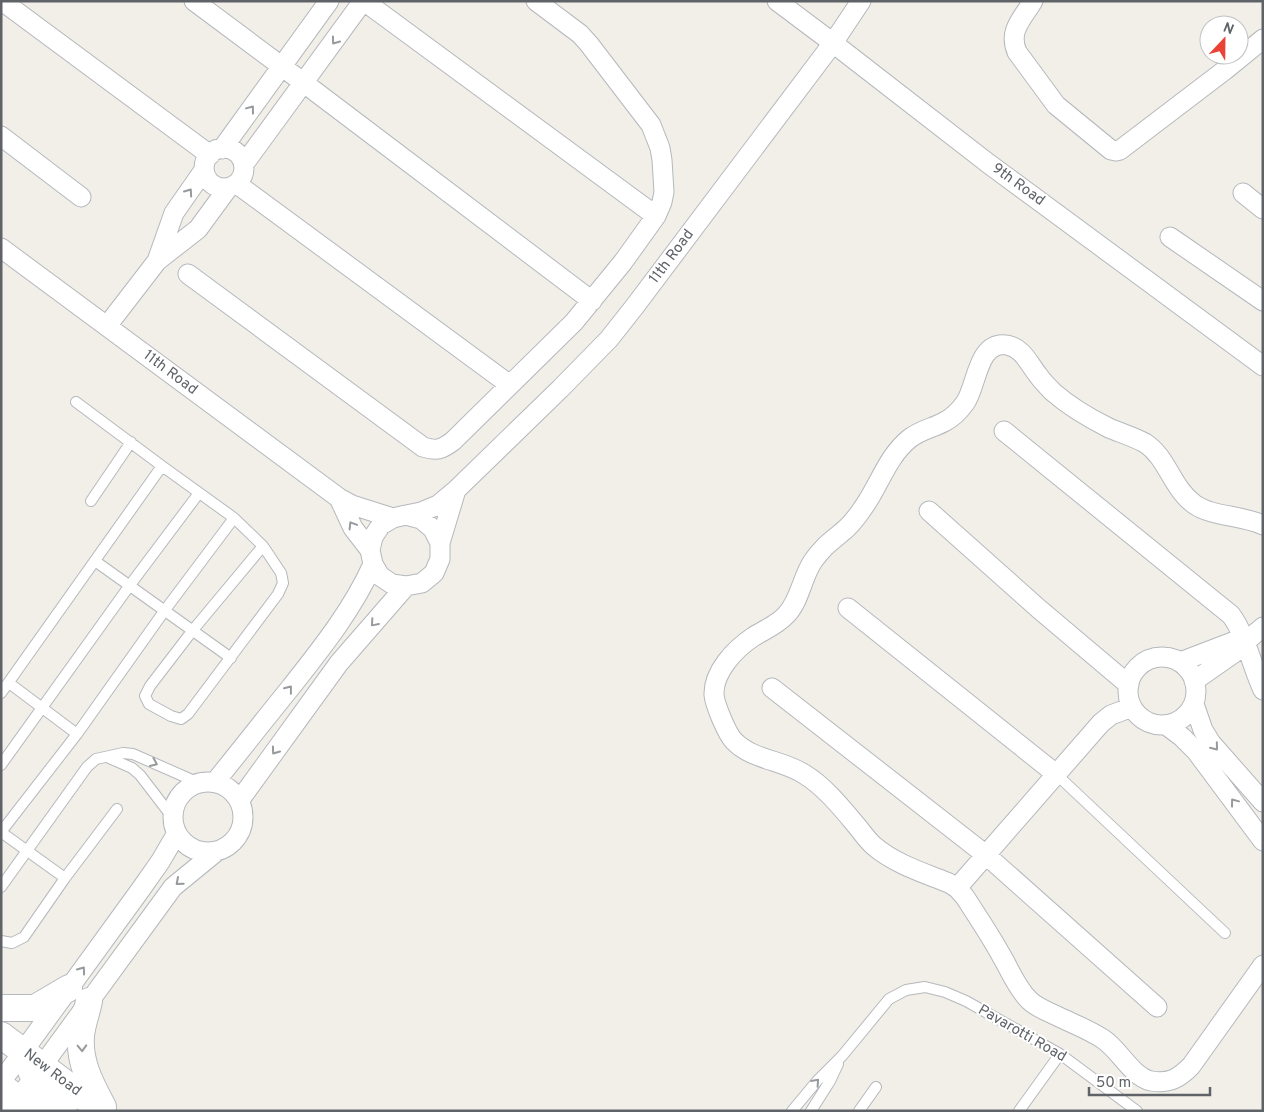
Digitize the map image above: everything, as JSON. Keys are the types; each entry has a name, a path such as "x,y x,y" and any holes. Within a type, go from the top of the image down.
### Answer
{"main road":[{"path":"1,1008 35,1008 79,994 82,1058 87,1077 103,1111"},
{"name":"New Road","path":"1,1035 33,1065 103,1111"},
{"path":"33,1065 46,1097 64,1111"}],"street":[{"path":"2,1 212,158"},
{"path":"194,1 304,82 592,301"},
{"path":"157,261 174,213 212,158 329,1"},
{"path":"244,164 364,1 656,216"},
{"path":"188,274 423,447 434,450 444,448 453,441 574,322 592,301 656,216 664,192 660,148 651,125 590,44 580,34 536,1"},
{"name":"9th Road","path":"777,1 989,164 1263,366"},
{"name":"11th Road","path":"1,248 339,498 352,505 399,517 421,512 438,505 456,490 546,403 609,338 833,43 861,1"},
{"path":"1033,1 1015,28 1013,44 1017,52 1056,105 1111,150 1116,151 1120,150 1232,65 1263,38"},
{"path":"1,136 81,197"},
{"path":"106,326 157,261 198,230 232,186 243,175 244,164 238,154 227,149 212,158 208,180 212,184 222,188 232,186 510,385"},
{"path":"1243,193 1263,209"},
{"path":"1170,237 1263,301"},
{"path":"1263,525 1196,506 1173,481 1154,450 1144,443 1075,410 1039,378 1022,352 1005,344 997,346 989,350 982,359 966,402 959,410 946,422 920,432 909,439 898,450 863,508 843,532 824,546 812,563 787,615 751,638 735,652 723,667 716,681 714,696 726,730 732,740 752,754 805,774 823,788 873,845 893,859 957,888 1001,955 1014,979 1030,1001 1040,1009 1104,1039 1116,1049 1129,1066 1149,1080 1162,1082 1173,1080 1192,1066 1263,965"},
{"path":"1004,431 1224,608 1250,636 1256,675 1263,690"},
{"name":"11th Road","path":"440,543 456,490"},
{"name":"11th Road","path":"339,498 353,528 371,557"},
{"path":"929,511 1039,609 1129,685"},
{"path":"10,1090 33,1065 79,994 152,872 175,826 176,803 185,790 207,783 320,649 366,580 373,537 381,525 399,517 421,519 433,529 440,543 440,559 434,573 422,583 406,586 392,584 380,576 371,557"},
{"path":"239,801 339,663 406,586"},
{"path":"848,608 1056,774"},
{"path":"1180,662 1250,636"},
{"path":"1194,681 1237,650 1250,636"},
{"path":"1153,659 1171,659 1180,662 1191,674 1196,696 1194,704 1183,718 1175,723 1156,725 1146,721 1132,707 1129,685 1137,668 1144,662 1153,659"},
{"path":"772,688 986,855 1156,1007"},
{"path":"1194,704 1203,730 1211,743 1263,802"},
{"path":"957,888 1106,717 1132,707"},
{"path":"1166,725 1196,750 1263,841"},
{"path":"79,994 173,888 217,851 231,844 240,831 244,816 239,801 229,789 207,783"},
{"path":"175,826 187,845 201,851 217,851"},
{"path":"10,1090 33,1065"}],"lane":[{"path":"76,402 234,518 263,546 280,573 283,583 278,594 188,714 181,719 171,716 149,704 145,696 150,686 193,630 263,546"},
{"path":"91,501 131,442"},
{"path":"1,693 162,466"},
{"path":"1,766 199,493"},
{"path":"65,878 1,832 77,734 165,610 234,518"},
{"path":"95,561 231,658"},
{"path":"9,683 77,734"},
{"path":"1,887 87,767 96,759 123,753 133,754 207,783"},
{"path":"107,757 132,768 136,772 175,826"},
{"path":"1056,774 1225,933"},
{"path":"1,941 12,943 24,937 65,878 117,809"},
{"name":"Pavarotti Road","path":"842,1056 889,999 906,990 926,987 945,992 966,1001 1060,1054 1137,1111"},
{"path":"1019,1111 1060,1054"},
{"path":"792,1111 817,1081 842,1056"},
{"path":"811,1111 830,1081 842,1056"},
{"path":"859,1111 876,1087"}]}
